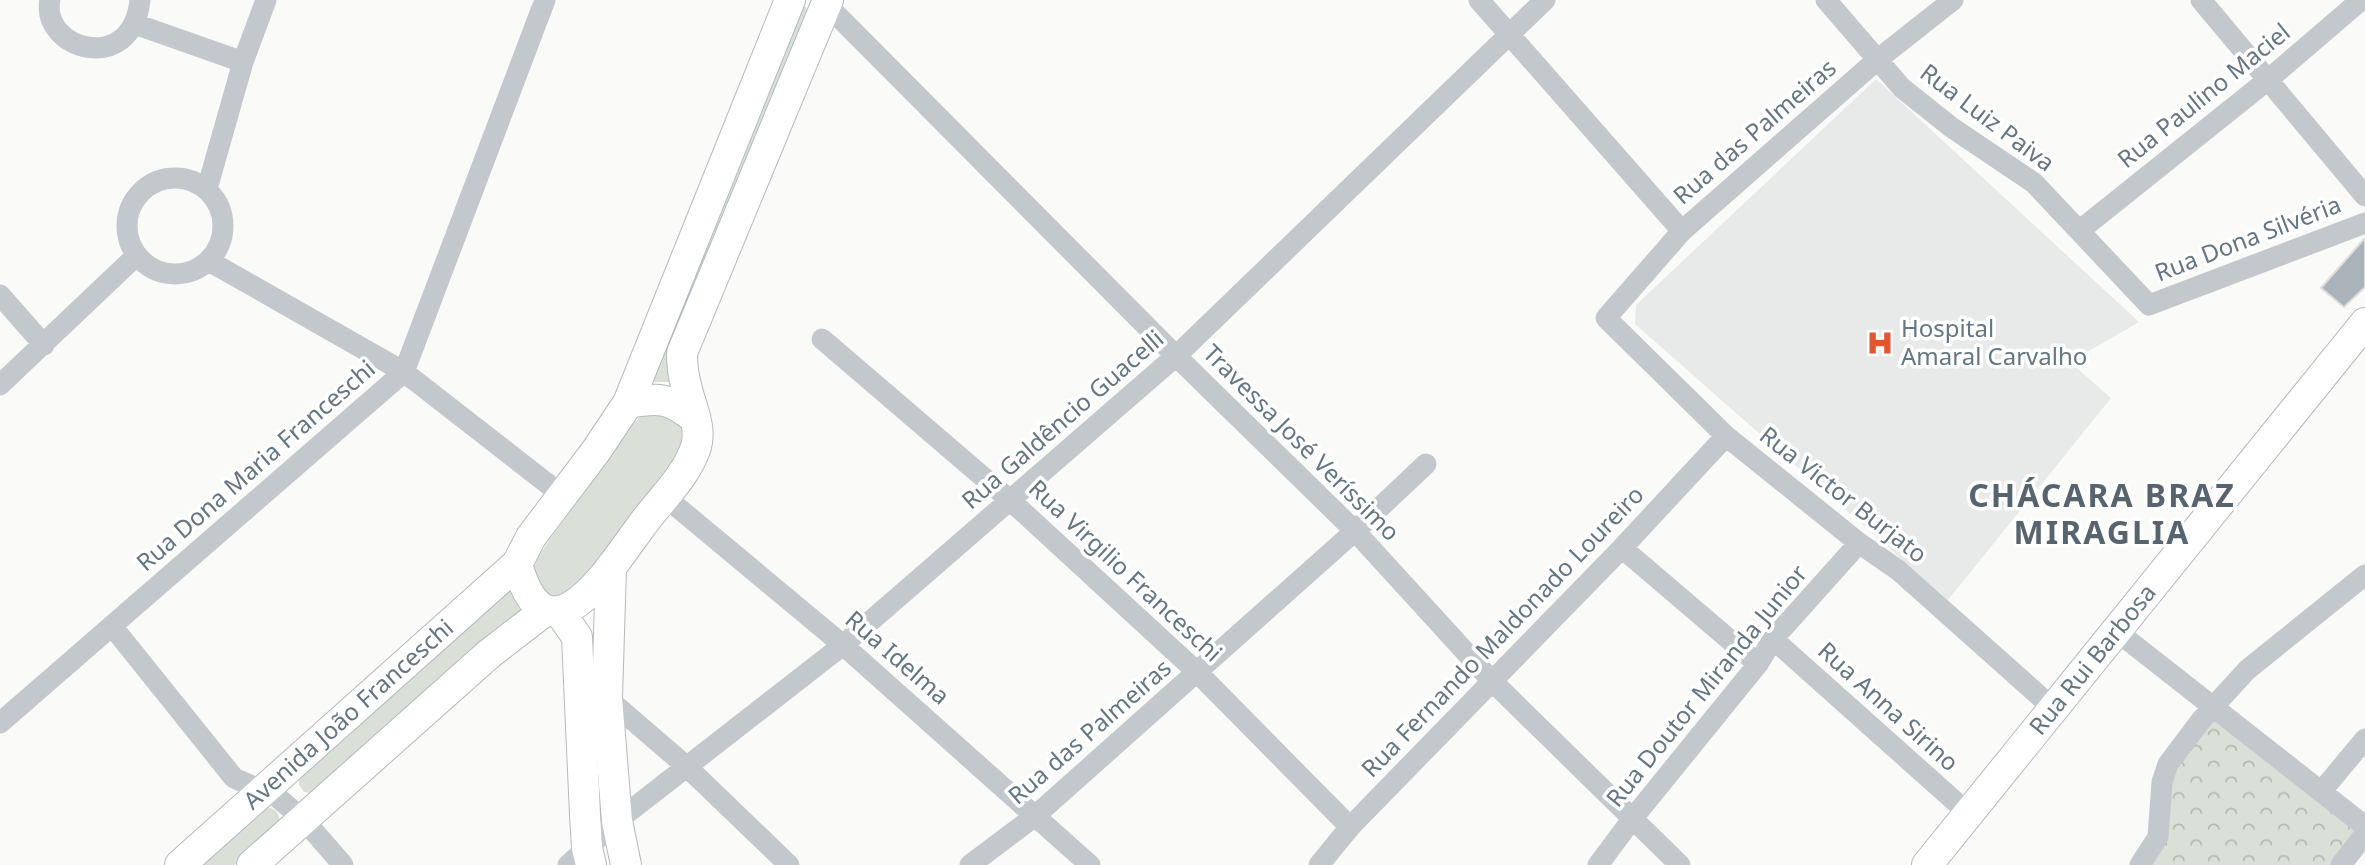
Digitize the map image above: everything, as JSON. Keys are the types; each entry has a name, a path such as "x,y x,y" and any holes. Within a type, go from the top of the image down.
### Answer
{"main road":[{"name":"Avenida João Franceschi","path":"180,865 517,564 531,537 628,403 790,0"},
{"name":"Avenida João Franceschi","path":"252,865 489,654 553,611 573,606 593,591 687,468 696,444 698,428 686,386 681,353 826,1"},
{"name":"Rua Rui Barbosa","path":"1927,865 2365,323"},
{"path":"628,403 651,399 675,403 695,418"},
{"path":"517,564 523,585 532,599 553,611 577,637 582,859"},
{"path":"611,567 607,698 617,821 626,865"}],"street":[{"path":"50,0 49,6 56,29 74,44 97,49 120,42 135,24 140,0"},
{"path":"207,189 243,62 266,0"},
{"name":"Rua Dona Maria Franceschi","path":"0,723 404,372 545,0"},
{"path":"1479,0 1682,231"},
{"name":"Rua Galdêncio Guacelli","path":"582,859 617,821 843,645 1176,356 1545,0"},
{"name":"Rua Luiz Paiva","path":"1826,0 1902,88 1951,127 2034,183 2150,304"},
{"name":"Rua das Palmeiras","path":"1606,318 1682,231 1877,60 1953,0"},
{"path":"2201,0 2365,196"},
{"name":"Rua Paulino Maciel","path":"2079,231 2269,79 2361,0"},
{"name":"Travessa José Veríssimo","path":"826,1 1176,356 1355,531 1492,681 1680,865"},
{"path":"135,24 243,62"},
{"path":"169,178 189,180 207,189 219,205 224,225 220,244 209,261 191,272 171,275 152,269 136,256 127,237 127,217 135,199 142,192 150,185 169,178"},
{"name":"Rua Dona Silvéria","path":"2150,304 2365,223"},
{"path":"0,385 136,256"},
{"path":"209,261 404,372 562,495"},
{"path":"0,295 44,345"},
{"name":"Rua Victor Burjato","path":"1606,318 1726,436 1859,543 1898,570 2053,708"},
{"name":"Rua Virgilio Franceschi","path":"822,339 1011,501 1197,672 1350,827"},
{"name":"Rua Fernando Maldonado Loureiro","path":"1319,865 1350,827 1622,548 1726,436"},
{"name":"Rua das Palmeiras","path":"970,865 1035,816 1355,531 1426,464"},
{"name":"Rua Idelma","path":"664,496 843,645 1090,865"},
{"name":"Rua Doutor Miranda Junior","path":"1598,865 1758,664 1773,639 1859,543"},
{"path":"1622,548 1758,664"},
{"path":"2140,865 2158,836 2162,782 2168,764 2213,707 2247,670 2365,575"},
{"path":"112,626 234,778 277,797 304,820 343,865"},
{"path":"2115,630 2365,826"},
{"name":"Rua Anna Sirino","path":"1773,639 1968,813"},
{"path":"607,698 686,766 789,865"},
{"path":"2321,792 2365,739"},
{"path":"2341,865 2365,834"}],"shaded area":[{"name":"Hospital Amaral Carvalho","path":"1876,79 2139,322 2070,362 2111,398 1948,600 1635,324 1636,305"}],"green space":[{"path":"802,7 806,7 807,13 671,382 642,385"},
{"path":"662,409 684,422 684,447 576,596 563,601 542,594 532,570 539,555 629,428 644,413"},
{"path":"514,580 530,611 500,625 321,789 311,793 304,792 299,785 299,778"},
{"path":"2212,719 2360,831 2333,865 2148,865 2172,776"},
{"path":"265,807 275,810 280,820 275,829 234,865 196,865"}],"building":[{"path":"2365,238 2365,287 2344,307 2321,288"}],"place":[{"name":"Hospital Amaral Carvalho","path":"1880,343"}],"district":[{"name":"CHÁCARA BRAZ MIRAGLIA","path":"2102,514"}]}
